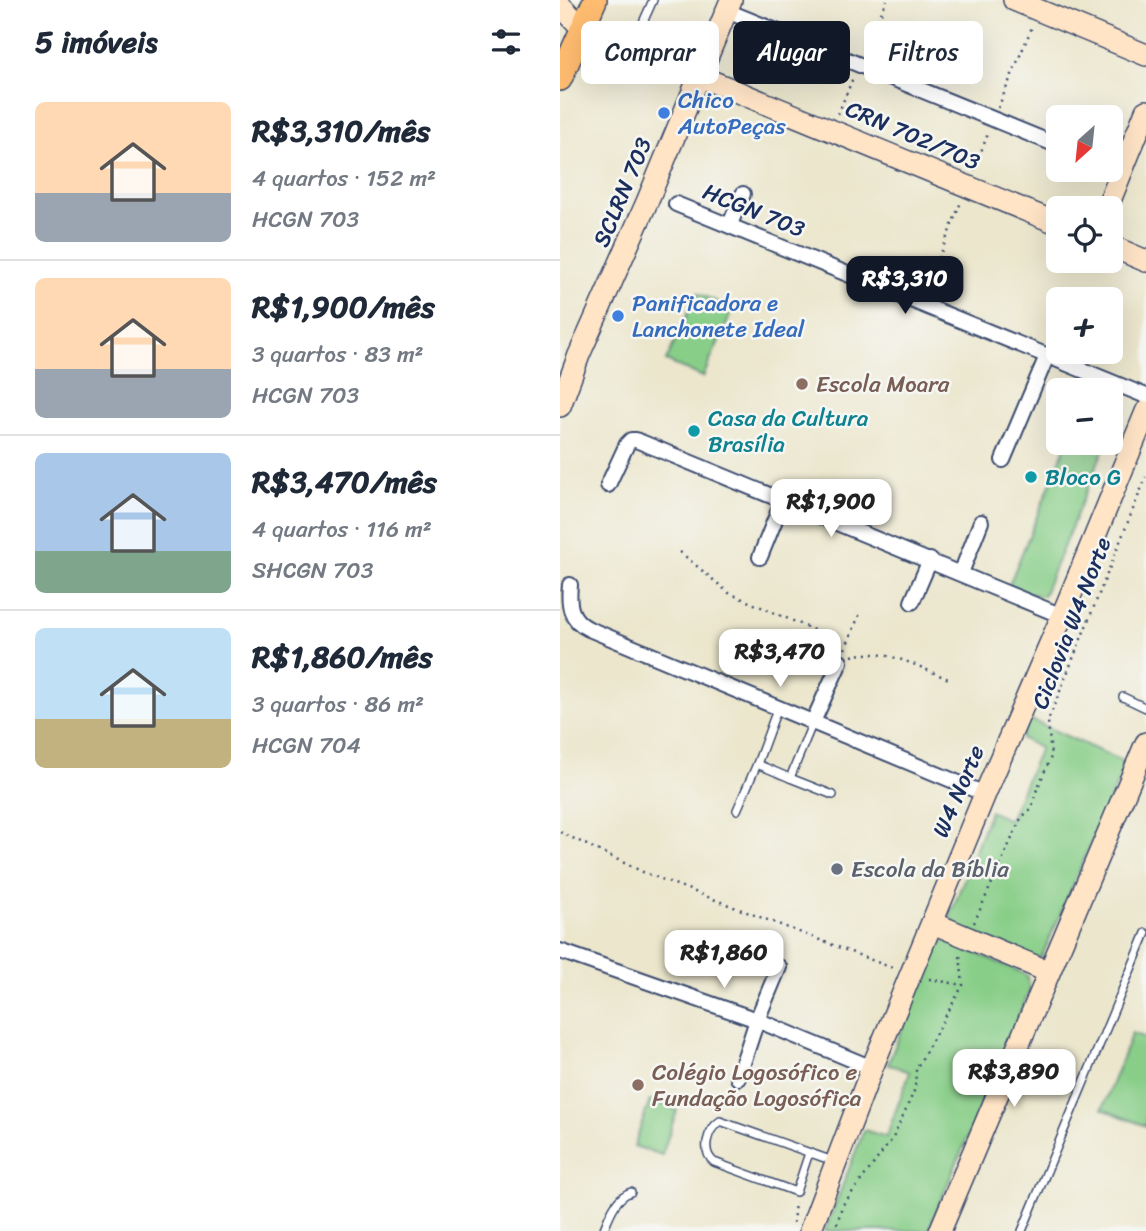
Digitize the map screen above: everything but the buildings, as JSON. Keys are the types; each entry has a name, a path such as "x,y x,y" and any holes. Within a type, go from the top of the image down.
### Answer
{"main road":[{"path":"585,21 595,0"},
{"path":"1014,0 1146,55"},
{"name":"CRN 702/703","path":"560,5 581,27"},
{"name":"SCLRN 703","path":"719,29 729,5"},
{"path":"560,79 581,30"},
{"name":"SCLRN 703","path":"560,406 579,355 697,84"},
{"name":"CRN 702/703","path":"719,84 1046,219"},
{"path":"1124,154 1146,111"},
{"path":"1123,251 1146,261"},
{"name":"W4 Norte","path":"810,1231 872,1068 1146,412"},
{"path":"940,1231 1146,743"},
{"path":"933,923 1049,972"}],"street":[{"path":"729,5 1046,141"},
{"path":"730,224 743,194"},
{"name":"HCGN 703","path":"676,204 1046,355"},
{"path":"1003,460 1046,357"},
{"name":"HCGN 703","path":"1069,364 1146,396"},
{"path":"608,485 627,444 636,440 1062,616"},
{"path":"760,557 783,500"},
{"path":"961,573 981,522"},
{"path":"912,602 930,561"},
{"path":"570,585 570,608 573,618 580,625 985,794"},
{"path":"813,722 840,662"},
{"path":"560,951 757,1020 872,1068"},
{"path":"738,1078 757,1020 779,967"}],"lane":[{"path":"644,21 653,0"},
{"path":"1123,697 1146,708"},
{"path":"737,810 778,707"},
{"path":"790,778 813,722"},
{"path":"757,764 833,795"},
{"path":"1022,1231 1146,933"},
{"path":"809,1153 796,1192 714,1162 709,1158 706,1147 713,1128 720,1121 836,1162"},
{"path":"603,1231 623,1195 631,1192"}],"path":[{"path":"921,303 1039,10"},
{"name":"Ciclovia W4 Norte","path":"963,985 960,952 1021,818 1032,808 1051,757 1048,721 1146,477"},
{"path":"680,552 729,593 823,634 834,644 840,662"},
{"path":"840,662 861,611"},
{"path":"840,662 868,652 882,654 951,680"},
{"path":"560,832 643,872 912,976 963,985 916,1069 915,1089 892,1138 842,1206 835,1231"},
{"path":"793,1231 796,1192"}],"green space":[{"path":"697,293 733,309 703,377 666,361"},
{"path":"1062,455 1101,455 1043,596 1009,585"},
{"path":"1029,719 1126,763 1043,954 1038,959 958,927 950,916 990,811 1009,820 1040,748 1021,738"},
{"path":"937,941 946,941 1021,972 1027,976 1030,989 928,1231 825,1231 864,1130 886,1137 910,1072 888,1064"},
{"path":"1132,1033 1146,1038 1146,1126 1102,1109"},
{"path":"650,1100 677,1110 662,1155 634,1146"}],"place":[{"name":"Chico AutoPeças","path":"664,113"},
{"name":"Panificadora e Lanchonete Ideal","path":"618,316"},
{"name":"Escola Moara","path":"802,384"},
{"name":"Casa da Cultura Brasília","path":"694,431"},
{"name":"Bloco G","path":"1031,477"},
{"name":"Escola da Bíblia","path":"837,869"},
{"name":"Colégio Logosófico e Fundação Logosófica","path":"638,1085"}]}
